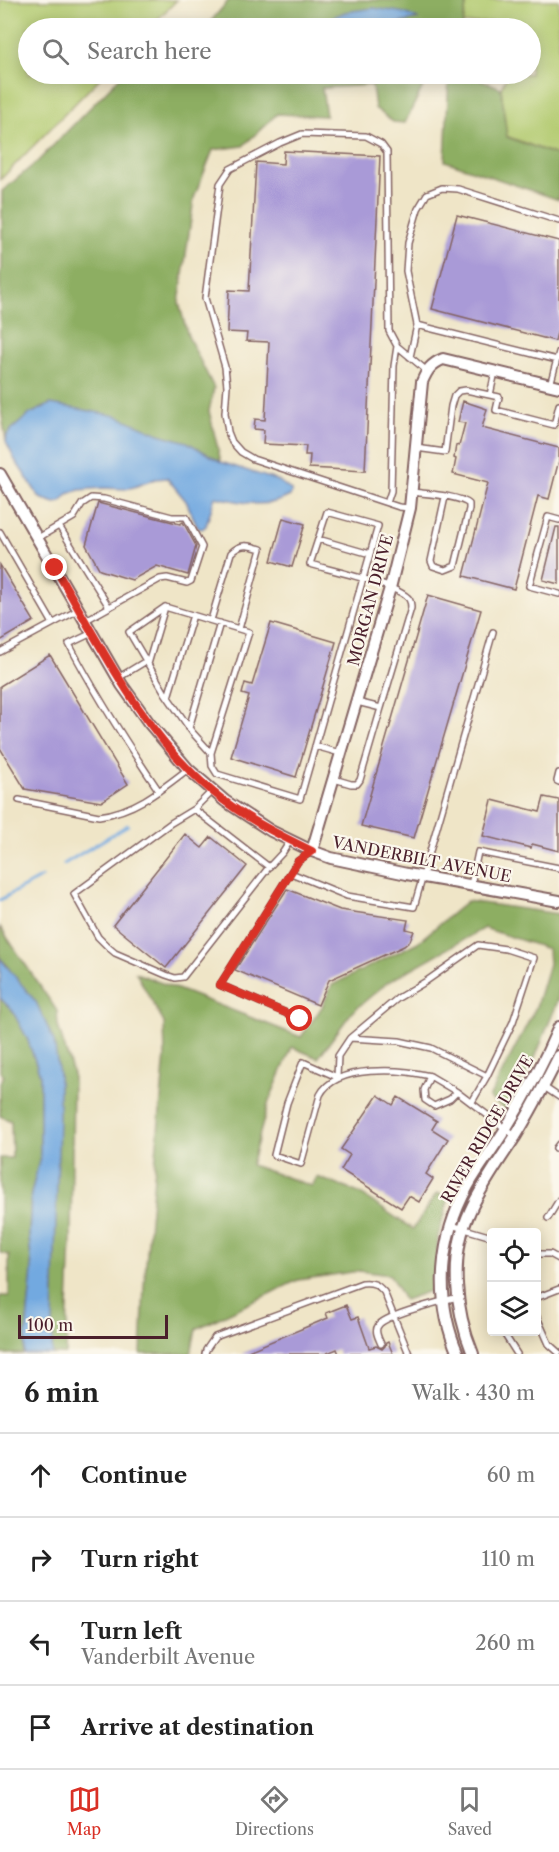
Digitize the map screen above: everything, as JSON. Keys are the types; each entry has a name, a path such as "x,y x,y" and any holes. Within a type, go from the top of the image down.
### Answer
{"street":[{"path":"427,370 434,363 443,359 555,386"},
{"name":"MORGAN DRIVE","path":"312,851 390,588 410,508 422,382 427,370"},
{"name":"VANDERBILT AVENUE","path":"0,474 118,678 149,723 188,769 209,789 248,818 290,841 331,858 559,901"},
{"name":"RIVER RIDGE DRIVE","path":"473,1354 460,1316 456,1276 463,1228 511,1132 559,1027"},
{"name":"RIVER RIDGE DRIVE","path":"458,1354 443,1301 442,1272 458,1206 469,1185 544,1087 559,1056"}],"lane":[{"path":"410,508 399,507 254,459 241,452 232,442 225,413 227,386 225,367 205,298 220,184 230,169 302,134 366,136 381,144 387,152 389,331 397,346 427,370"},
{"path":"410,357 417,325 406,271 408,243 418,209 427,194 442,188 458,189 559,221"},
{"path":"417,325 557,360"},
{"path":"387,503 391,491 394,366 397,346"},
{"path":"555,386 559,352"},
{"path":"490,395 495,372"},
{"path":"416,448 445,452 454,396 459,391 466,390 499,398 496,410 554,425 559,405"},
{"path":"412,492 445,497 464,500 469,504 455,566 445,570 433,566 431,561 445,497"},
{"path":"38,538 74,517 82,504 91,498 104,499 172,517 186,517 202,547 191,581 187,583 167,578 160,579 86,620"},
{"path":"165,607 249,632 211,753 212,766 217,774 300,799 363,579 378,526 327,512 310,564 363,579 390,588 408,598 411,608 360,780 357,784 351,784 334,779"},
{"path":"559,520 548,517 529,586 559,594"},
{"path":"59,526 109,607"},
{"path":"0,532 52,622"},
{"path":"318,539 370,554"},
{"path":"212,620 231,553 245,544 261,549 239,629"},
{"path":"118,678 147,663 165,607"},
{"path":"165,607 129,632 168,698 189,728 211,753"},
{"path":"0,652 79,609"},
{"path":"168,698 193,615"},
{"path":"189,728 220,623"},
{"path":"93,632 69,645 132,751 159,791"},
{"path":"291,873 347,896 414,907 493,632"},
{"path":"357,702 381,708"},
{"path":"315,746 342,754"},
{"path":"19,800 99,816 112,814 133,807 188,769"},
{"path":"559,773 557,782 559,782"},
{"path":"217,774 194,809 171,822 74,894 98,937 108,947 115,953 166,975 175,978 183,977 290,841"},
{"path":"194,809 269,867"},
{"path":"300,1019 220,985 298,861 312,851"},
{"path":"471,885 478,852 559,868"},
{"path":"337,1077 338,1056 350,1038 398,998 478,945 506,949 534,958 513,1022 472,1102"},
{"path":"350,1038 399,1041 431,1048 487,1076"},
{"path":"337,1077 303,1062 287,1103 274,1155 301,1164 320,1095 324,1087 337,1077 387,1070 410,1071 430,1076 472,1102 511,1132"},
{"path":"430,1076 424,1090 425,1100 429,1104 434,1106 442,1103 457,1092"},
{"path":"544,1087 559,1097"},
{"path":"548,1218 559,1200"},
{"path":"452,1225 487,1235"},
{"path":"541,1254 550,1254 559,1259"},
{"path":"205,1354 215,1337 362,1282 378,1285 384,1292 409,1354"},
{"path":"541,1296 559,1289"},
{"path":"381,1344 376,1331 378,1326 394,1316 458,1297"},
{"path":"541,1325 549,1344 559,1353"},
{"path":"506,1336 517,1354"}],"green space":[{"path":"0,0 177,0 159,18 18,18 18,84 94,84 0,180"},
{"path":"229,0 467,0 464,18 214,18"},
{"path":"467,0 559,0 559,156 506,136 501,88 503,84 541,84 541,18 464,18"},
{"path":"113,84 424,84 405,123 393,122 375,108 372,85 322,88 326,116 277,114 243,146 213,150 194,198 179,303 188,336 214,388 209,411 221,462 187,442 51,404 30,414 11,430 6,442 0,402 2,191 38,161"},
{"path":"449,84 491,84 501,88 507,137 559,156 559,200 445,161"},
{"path":"467,901 559,914 559,998 535,1058 505,1109 489,1098 536,1007 549,964 548,949 484,928 388,982 352,1012 318,1058 292,1047 269,1101 251,1165 312,1186 317,1177 359,1193 413,1229 437,1193 449,1198 438,1236 436,1289 404,1300 390,1275 359,1271 298,1280 196,1329 191,1354 141,1354 144,1286 165,1055 164,1023 136,973 301,1037 322,1007 332,985 418,942"},
{"path":"0,927 57,1011 58,1026 73,1074 71,1240 66,1354 52,1354 59,1075 7,965 0,958"},
{"path":"0,998 12,1010 27,1038 40,1075 40,1158 31,1194 29,1236 32,1271 24,1354 0,1354 0,1296 9,1296 9,1255 0,1253 0,1158 12,1158 11,1121 0,1116 0,1082 4,1076 0,1072"}],"water":[{"path":"374,8 405,13 416,18 331,18 345,12"},
{"path":"51,404 117,416 159,434 187,442 221,462 279,481 292,491 290,496 262,504 215,497 206,526 202,529 198,528 186,501 167,478 155,479 125,489 79,490 68,494 61,502 55,503 40,498 6,442 11,430 30,414"},
{"path":"0,958 36,1002 54,1041 59,1075 52,1354 24,1354 32,1271 29,1236 31,1194 40,1158 40,1075 27,1038 12,1010 0,998"}],"building":[{"path":"284,151 380,156 365,471 309,468 310,455 305,455 306,446 263,444 264,430 254,429 255,419 265,420 269,342 246,341 247,333 227,332 229,290 249,291 256,162 283,164"},
{"path":"457,215 559,241 559,325 555,341 432,309"},
{"path":"463,401 487,409 482,428 559,448 559,460 549,499 538,496 514,589 464,576 488,483 453,474 456,445 459,446 465,423 458,422"},
{"path":"98,503 180,524 183,522 196,546 188,575 157,566 132,580 100,570 86,545"},
{"path":"283,518 305,524 292,567 271,561"},
{"path":"556,527 559,527 559,584 543,580"},
{"path":"0,565 34,621 0,641"},
{"path":"428,595 481,610 414,838 361,826"},
{"path":"271,623 336,642 296,777 231,757 249,696 242,694 245,683 252,685"},
{"path":"50,655 128,784 101,802 25,789 0,748 0,686"},
{"path":"544,797 559,800 559,851 532,844 531,848 483,836 492,800 540,812"},
{"path":"185,834 202,848 211,837 247,866 166,968 113,925"},
{"path":"287,889 340,910 408,920 406,929 414,931 410,941 404,946 329,980 318,1005 235,970"},
{"path":"378,1095 393,1105 398,1097 437,1121 432,1129 448,1139 426,1174 433,1179 419,1202 409,1196 401,1208 341,1170 350,1155 341,1149"},
{"path":"346,1305 352,1319 358,1317 369,1348 376,1346 382,1349 388,1342 393,1354 339,1354 337,1349 325,1354 241,1354 328,1318 326,1313"}],"waterway":[{"path":"64,864 128,825"},
{"path":"0,900 42,877"}],"route":[{"path":"55,568 122,685 149,723 188,769 212,791 248,818 312,851 298,861 220,985 300,1019"}]}
